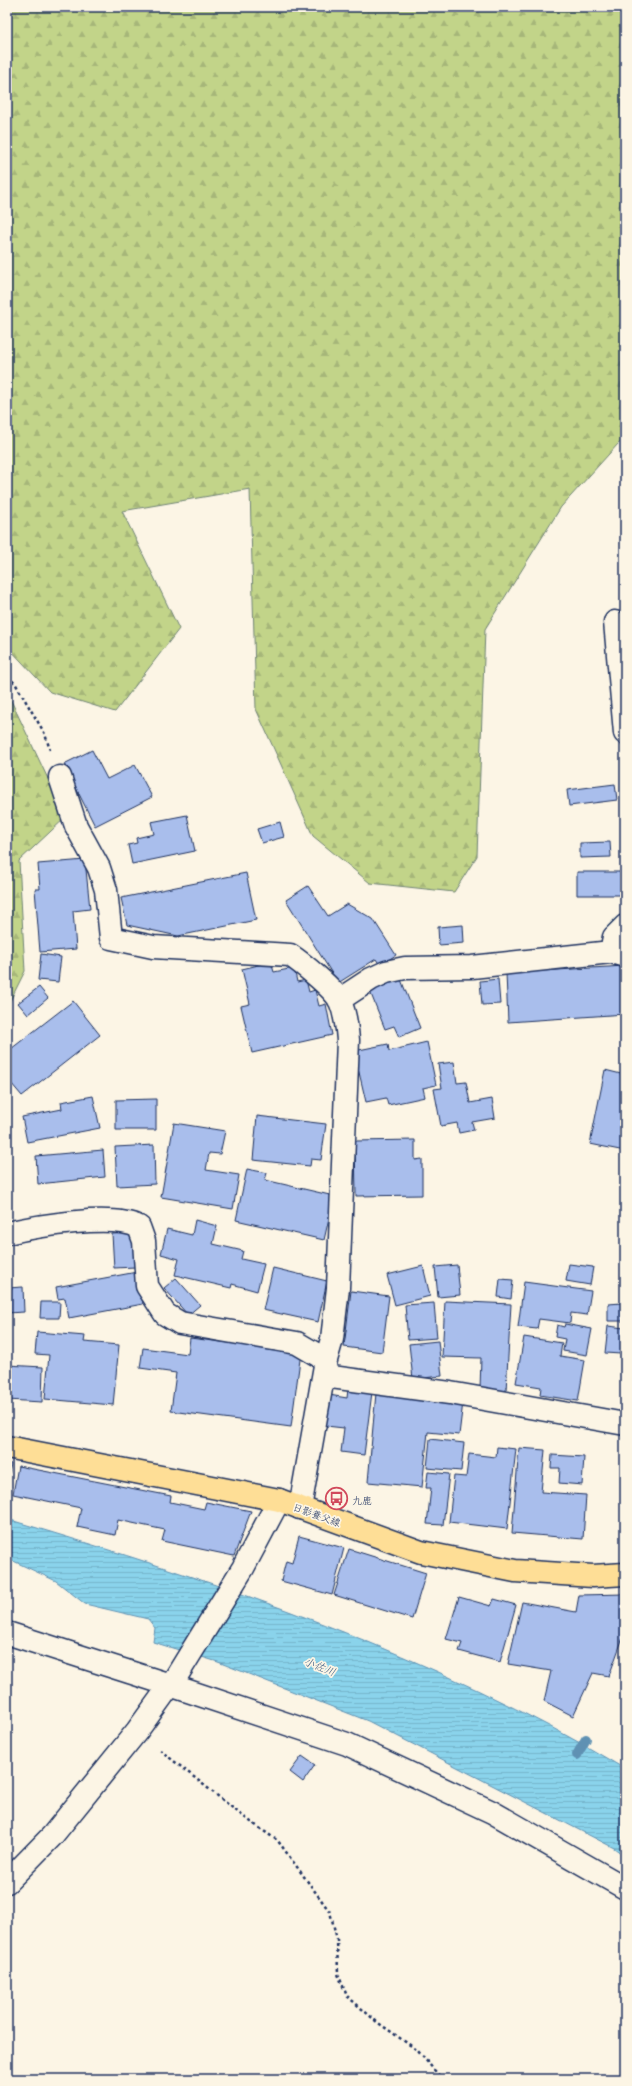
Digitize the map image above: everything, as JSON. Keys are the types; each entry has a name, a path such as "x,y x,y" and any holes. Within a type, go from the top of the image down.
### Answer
{"main road":[{"name":"日影養父線","path":"7,1447 279,1500 421,1552 515,1571 593,1576 625,1574"}],"street":[{"path":"615,622 625,733"},
{"path":"60,777 76,826 99,868 106,890 111,938 153,947 290,955 303,964 339,1000 346,1021 348,1040 338,1288 332,1340 325,1368 300,1508"},
{"path":"339,1000 371,979 386,972 405,968 472,967 618,954 614,937 625,926"},
{"path":"7,1233 36,1226 77,1222 129,1222 139,1227 144,1241 147,1286 165,1314 180,1323 297,1343 325,1368 450,1393 625,1424"},
{"path":"7,1882 52,1836 137,1731 173,1681 243,1568 279,1500"},
{"path":"7,1633 173,1681 347,1744 492,1812 625,1888"}],"path":[{"path":"7,677 15,683 45,734 60,777"},
{"path":"137,1731 219,1797 278,1841 330,1912 337,1939 338,1974 347,1996 377,2022 417,2050 442,2079"}],"green space":[{"path":"7,7 625,7 625,439 618,444 561,507 485,629 477,856 454,892 370,883 313,836 256,709 250,489 122,511 179,629 115,712 50,692 7,646"},
{"path":"7,692 66,817 19,861 25,971 7,1007"}],"water":[{"name":"小佐川","path":"7,1519 167,1568 324,1624 402,1656 478,1690 552,1728 625,1769 625,1856 614,1848 368,1721 218,1662 153,1642 155,1628 148,1619 85,1604 56,1581 7,1558"}],"building":[{"path":"92,750 107,779 135,765 152,797 95,826 64,764"},
{"path":"615,784 617,800 569,806 567,790"},
{"path":"187,815 195,851 132,864 128,845 137,843 136,838 154,834 151,822"},
{"path":"280,822 284,837 262,843 257,829"},
{"path":"610,842 611,857 580,858 580,843"},
{"path":"85,860 90,909 73,911 76,949 40,952 35,889 40,889 38,864"},
{"path":"577,872 622,872 623,895 577,895"},
{"path":"246,873 256,920 178,936 127,925 121,898"},
{"path":"308,886 328,916 347,904 373,919 396,955 380,965 376,959 338,983 286,900"},
{"path":"463,925 464,943 439,945 438,927"},
{"path":"41,954 61,957 58,982 38,980"},
{"path":"271,962 274,972 294,968 297,982 306,980 309,992 315,990 319,1006 326,1004 332,1035 252,1053 241,1006 250,1004 242,969"},
{"path":"625,966 625,1014 508,1022 506,973"},
{"path":"400,977 420,1028 399,1037 394,1026 385,1029 369,989"},
{"path":"498,979 500,1004 482,1005 480,981"},
{"path":"39,987 48,998 28,1015 18,1003"},
{"path":"73,1001 100,1035 22,1096 11,1083 7,1086 7,1052"},
{"path":"427,1042 436,1085 423,1088 425,1097 388,1105 386,1098 366,1102 354,1051 388,1044 389,1051"},
{"path":"454,1062 457,1083 466,1082 470,1103 492,1099 495,1118 472,1122 474,1130 459,1133 457,1123 441,1126 434,1089 442,1088 438,1064"},
{"path":"605,1070 625,1075 625,1151 590,1144"},
{"path":"93,1096 100,1128 27,1142 22,1117 62,1109 61,1102"},
{"path":"156,1099 156,1130 116,1130 116,1100"},
{"path":"257,1116 326,1124 321,1160 311,1159 310,1166 253,1160"},
{"path":"174,1123 225,1131 220,1154 209,1153 206,1170 239,1175 233,1209 161,1197"},
{"path":"415,1140 415,1160 422,1159 422,1195 356,1196 355,1141"},
{"path":"154,1145 155,1184 117,1186 115,1147"},
{"path":"103,1150 105,1177 38,1184 36,1156"},
{"path":"247,1169 267,1173 265,1180 334,1196 324,1240 236,1220"},
{"path":"195,1220 217,1226 213,1244 243,1251 241,1259 264,1264 257,1291 232,1284 231,1288 175,1275 179,1259 161,1254 167,1229 192,1235"},
{"path":"133,1233 135,1267 114,1268 112,1234"},
{"path":"569,1264 593,1267 590,1285 566,1281"},
{"path":"457,1265 460,1295 438,1297 435,1267"},
{"path":"423,1266 430,1296 395,1305 387,1275"},
{"path":"273,1268 327,1281 318,1322 263,1310"},
{"path":"137,1272 143,1304 69,1318 65,1298 58,1299 56,1287"},
{"path":"176,1278 200,1305 188,1315 164,1288"},
{"path":"500,1279 513,1280 511,1299 498,1297"},
{"path":"524,1282 591,1291 587,1315 571,1313 570,1323 539,1319 537,1329 518,1327"},
{"path":"23,1287 24,1312 7,1313 7,1288"},
{"path":"351,1291 389,1296 382,1352 344,1347"},
{"path":"445,1301 511,1304 506,1391 480,1389 481,1358 442,1357"},
{"path":"41,1302 60,1302 59,1318 40,1318"},
{"path":"434,1303 437,1338 408,1340 405,1305"},
{"path":"622,1303 623,1321 608,1321 608,1304"},
{"path":"565,1324 592,1329 587,1355 563,1351 565,1339 555,1337 557,1325 564,1327"},
{"path":"608,1326 624,1328 621,1354 605,1353"},
{"path":"37,1332 85,1336 84,1342 119,1345 113,1405 45,1399 49,1355 35,1354"},
{"path":"524,1337 562,1343 560,1356 585,1360 578,1401 540,1395 541,1387 516,1383"},
{"path":"190,1338 301,1352 291,1427 171,1411 176,1373 140,1368 143,1348 188,1354"},
{"path":"438,1341 442,1376 413,1379 409,1344"},
{"path":"7,1365 43,1367 42,1402 7,1400"},
{"path":"348,1389 372,1392 364,1455 341,1452 344,1428 326,1426 329,1395 347,1398"},
{"path":"376,1393 463,1402 459,1435 428,1432 422,1487 368,1482"},
{"path":"430,1439 464,1443 461,1471 427,1468"},
{"path":"497,1447 516,1449 507,1529 449,1522 454,1476 466,1477 469,1454 496,1457"},
{"path":"519,1448 545,1450 541,1492 586,1495 583,1539 512,1533"},
{"path":"552,1455 584,1457 582,1485 559,1483 560,1468 551,1468"},
{"path":"7,1463 11,1464 7,1483"},
{"path":"18,1466 171,1496 170,1502 204,1509 206,1502 251,1511 234,1556 162,1541 165,1530 118,1520 115,1535 77,1527 81,1508 13,1494"},
{"path":"428,1472 449,1474 443,1525 427,1524 431,1488 426,1488"},
{"path":"299,1536 344,1548 332,1595 281,1581 286,1561 292,1563"},
{"path":"349,1549 426,1573 412,1619 334,1595"},
{"path":"625,1594 625,1632 609,1676 593,1673 573,1716 544,1701 551,1671 508,1664 522,1602 576,1612 579,1595"},
{"path":"459,1597 491,1606 494,1599 516,1605 500,1662 459,1651 462,1643 446,1639"},
{"path":"302,1756 315,1765 303,1782 290,1772"}],"waterway":[{"path":"577,1755 586,1739"}],"place":[{"name":"九鹿","path":"337,1499"}]}
